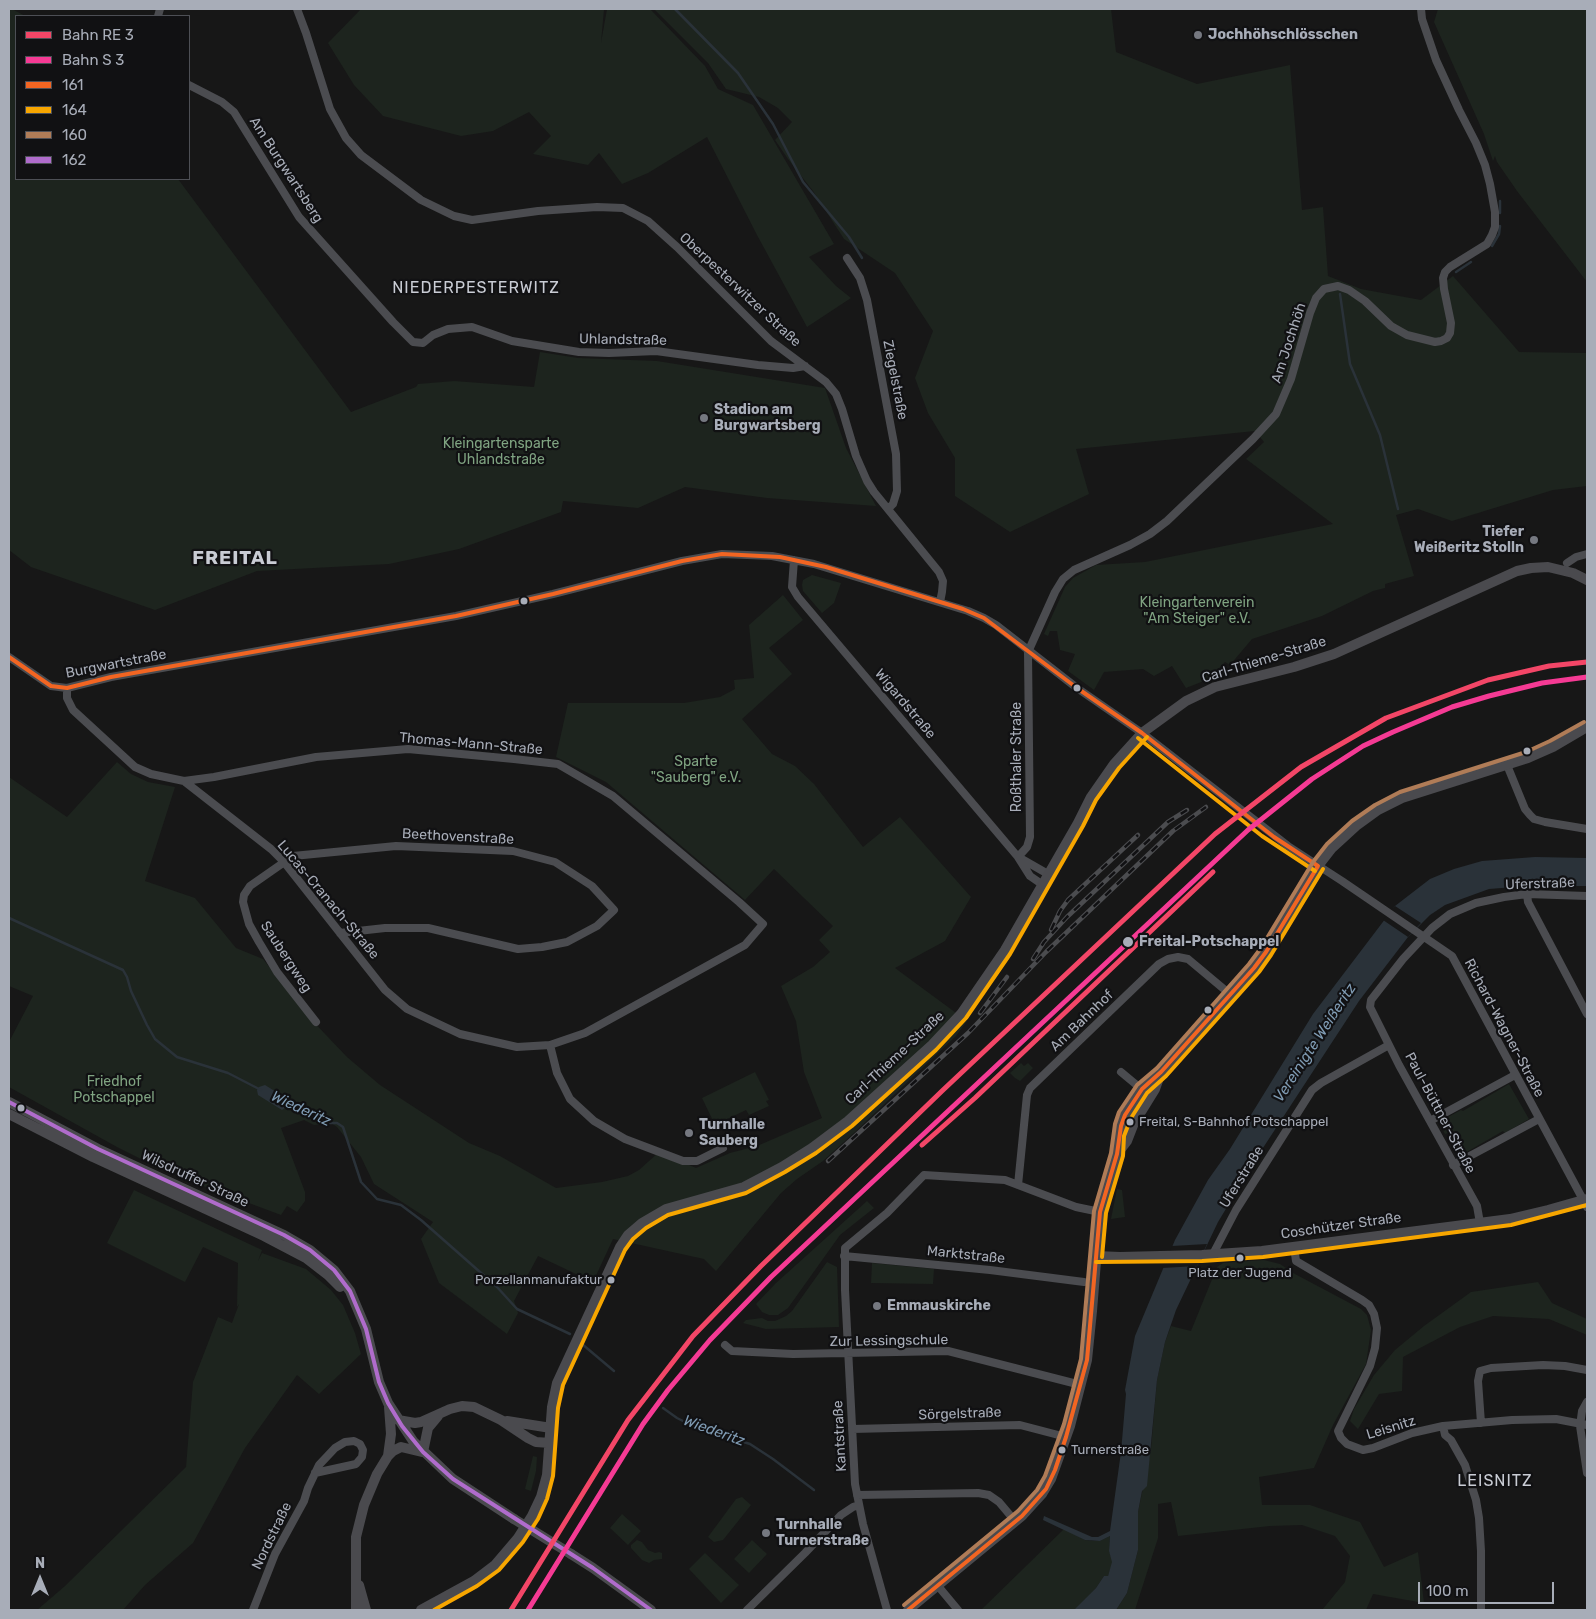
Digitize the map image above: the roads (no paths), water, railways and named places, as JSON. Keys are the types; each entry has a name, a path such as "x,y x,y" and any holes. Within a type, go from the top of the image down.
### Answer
{"main road":[{"name":"Carl-Thieme-Straße","path":"422,1610 474,1581 494,1565 518,1538 532,1516 541,1497 547,1475 553,1398 559,1376 620,1247 628,1235 648,1219 666,1209 729,1192 758,1181 812,1148 848,1121 932,1045 960,1014 1006,950 1091,797 1114,764 1142,733 1186,702 1215,687 1294,667 1334,654 1517,571 1548,567 1573,572 1587,580"},
{"path":"908,1610 938,1586 1012,1518 1029,1510 1046,1489 1055,1470 1081,1385 1088,1352 1100,1212 1116,1154 1118,1135 1125,1115 1142,1089 1161,1072 1227,991 1266,952 1318,866 1343,837 1378,810 1402,798 1507,765 1553,748 1587,727"},
{"name":"Wilsdruffer Straße","path":"9,1102 98,1149 291,1239 310,1250 334,1270 350,1291 366,1329 379,1382 388,1403 398,1420 423,1452 453,1479 571,1554 651,1610"},
{"name":"Wilsdruffer Straße","path":"9,1114 93,1157 264,1236 306,1258 328,1275 354,1300"},
{"name":"Coschützer Straße","path":"1096,1256 1202,1255 1294,1247 1480,1224 1586,1202"},
{"name":"Wilsdruffer Straße","path":"356,1610 356,1537 364,1505 377,1474 388,1456 391,1434 388,1403"},
{"path":"398,1420 415,1423 421,1422 462,1406 474,1407 501,1420 536,1442 550,1443"},
{"path":"388,1456 393,1451 401,1448 423,1452 428,1428 440,1413"},
{"path":"501,1420 551,1428"},
{"name":"Wilsdruffer Straße","path":"355,1571 366,1610"}],"street":[{"name":"Oberpesterwitzer Straße","path":"297,9 330,109 346,138 361,155 420,200 454,216 472,220 538,211 597,207 623,208 648,221 771,341 826,382 836,394 850,441 862,471 874,492 939,572 943,581 940,602"},
{"name":"Am Jochhöh","path":"1028,652 1055,592 1063,579 1074,570 1130,545 1156,530 1253,439 1276,414 1291,379 1310,312 1316,298 1324,289 1338,286 1349,290 1391,326 1407,335 1435,342 1447,338 1450,333 1451,323 1444,289 1443,278 1445,272 1487,244 1495,227 1495,212 1485,165 1436,60 1420,9"},
{"name":"Am Burgwartsberg","path":"190,86 222,102 234,112 299,217 393,322 416,343"},
{"name":"Ziegelstraße","path":"847,258 860,278 867,300 896,454 897,491 893,504 888,508"},
{"name":"Uhlandstraße","path":"416,343 423,343 433,335 448,329 472,327 512,341 579,352 656,351 758,365 793,368 805,366"},
{"name":"Burgwartstraße","path":"9,658 51,686 67,688 111,677 456,616 698,558 722,554 746,554 794,560 826,567 940,602"},
{"path":"1567,562 1587,554"},
{"name":"Wigardstraße","path":"794,560 792,587 798,597 1018,857 1030,876 1043,885"},
{"path":"940,602 984,618 1028,652 1142,733 1266,831 1318,866"},
{"name":"Roßthaler Straße","path":"1018,857 1027,847 1030,837 1028,652"},
{"name":"Lucas-Cranach-Straße","path":"67,688 67,698 74,710 135,767 151,774 184,781 258,838 284,862 385,990 407,1009 460,1034 517,1048 550,1045 585,1033 745,945 764,924"},
{"name":"Thomas-Mann-Straße","path":"184,781 214,778 316,757 408,749 514,758 558,764 613,796 764,924"},
{"path":"1507,765 1525,809 1530,816 1544,822 1587,828"},
{"name":"Beethovenstraße","path":"284,862 293,856 396,846 513,851 555,862 592,886 614,910 597,926 567,942 542,947 518,949 428,928 385,928 340,933"},
{"name":"Wigardstraße","path":"1018,857 1048,874"},
{"name":"Saubergweg","path":"284,862 250,886 244,895 244,909 258,942 277,972 316,1022"},
{"name":"Richard-Wagner-Straße","path":"1318,866 1452,956 1539,1120 1586,1202"},
{"path":"1527,894 1528,902 1587,1014"},
{"name":"Uferstraße","path":"1374,1015 1370,1007 1370,1000 1403,959 1442,920 1476,903 1504,897 1527,894 1587,896"},
{"name":"Am Bahnhof","path":"1018,1185 1027,1094 1030,1088 1159,964 1168,959 1178,957 1188,959 1227,991"},
{"name":"Paul-Büttner-Straße","path":"1374,1015 1453,1166 1477,1206 1480,1224"},
{"path":"550,1045 557,1073 570,1099 594,1121 625,1139 682,1161 697,1161 723,1148"},
{"name":"Uferstraße","path":"1213,1254 1236,1210 1312,1090 1321,1083 1389,1045"},
{"path":"1121,1072 1139,1087"},
{"path":"1430,1121 1515,1075"},
{"path":"1453,1166 1539,1120"},
{"path":"844,1256 844,1251 848,1246 887,1213 924,1175 1006,1180 1076,1207 1100,1212"},
{"name":"Leisnitz","path":"1294,1247 1296,1261 1362,1300 1374,1314 1377,1328 1375,1348 1370,1366 1340,1425 1338,1431 1341,1438 1347,1444 1363,1450 1412,1433 1443,1426"},
{"name":"Marktstraße","path":"844,1256 990,1270 1084,1282"},
{"name":"Kantstraße","path":"844,1256 856,1495 887,1610"},
{"name":"Zur Lessingschule","path":"725,1345 732,1351 812,1355 948,1351 1081,1385"},
{"path":"1482,1423 1478,1381 1480,1371 1491,1368 1543,1365 1587,1370"},
{"path":"1587,1402 1582,1411 1587,1473"},
{"path":"1481,1610 1481,1551 1476,1500 1465,1465 1451,1440 1445,1435 1443,1426 1543,1418 1584,1424"},
{"name":"Sörgelstraße","path":"852,1429 1020,1425 1066,1437"},
{"name":"Nordstraße","path":"253,1610 275,1554 304,1501 315,1473 319,1465 335,1448 345,1442 354,1441 360,1444 363,1450 362,1457 356,1464 315,1473"},
{"path":"856,1495 964,1493 989,1495 1012,1518"},
{"path":"747,1610 842,1514 859,1505"},
{"path":"938,1586 958,1610"}],"water":[{"name":"Vereinigte Weißeritz","path":"1535,857 1587,858 1587,886 1527,886 1489,889 1445,905 1430,915 1408,937 1359,1001 1259,1154 1218,1222 1176,1310 1165,1342 1157,1380 1147,1486 1142,1491 1138,1512 1138,1550 1127,1593 1116,1610 1074,1610 1096,1588 1104,1576 1108,1576 1112,1562 1109,1551 1110,1536 1100,1541 1085,1540 1043,1520 1044,1516 1092,1537 1098,1537 1110,1531 1121,1452 1125,1390 1135,1336 1175,1240 1208,1180 1230,1149 1313,1014 1395,906 1430,879 1454,869 1482,861"},
{"path":"265,1085 289,1100 285,1108 282,1110 258,1095 257,1090 259,1087"}],"waterway":[{"path":"675,9 738,73 773,124 803,182 849,237 862,258"},
{"path":"1500,201 1500,213"},
{"path":"1492,246 1499,234 1500,226"},
{"path":"1456,272 1471,262"},
{"path":"1340,294 1350,364 1380,435 1398,509"},
{"name":"Wiederitz","path":"9,918 123,970 131,991 155,1039 177,1057 228,1073 261,1090"},
{"name":"Wiederitz","path":"285,1104 326,1123 337,1123 343,1127 361,1182 377,1199 401,1205 421,1220 497,1287 517,1309 570,1334"},
{"name":"Wiederitz","path":"582,1344 614,1371"},
{"name":"Wiederitz","path":"663,1408 693,1426 750,1444 814,1490"}],"railway":[{"path":"828,1161 968,1033 1046,952 1173,831 1206,807"},
{"path":"1033,959 1044,942 1067,917 1168,822 1187,810"},
{"path":"1051,930 1060,911 1068,900 1138,835"},
{"path":"980,1013 1007,977"}],"place":[{"name":"Jochhöhschlösschen","path":"1198,35"},
{"name":"Stadion am Burgwartsberg","path":"704,418"},
{"name":"Tiefer Weißeritz Stolln","path":"1534,540"},
{"name":"Freital-Potschappel","path":"1128,942"},
{"name":"Freital, S-Bahnhof Potschappel","path":"1130,1122"},
{"name":"Turnhalle Sauberg","path":"689,1133"},
{"name":"Platz der Jugend","path":"1240,1258"},
{"name":"Porzellanmanufaktur","path":"611,1280"},
{"name":"Emmauskirche","path":"877,1306"},
{"name":"Turnerstraße","path":"1062,1450"},
{"name":"Turnhalle Turnerstraße","path":"766,1533"}],"district":[{"name":"NIEDERPESTERWITZ","path":"476,288"},
{"name":"FREITAL","path":"235,559"},
{"name":"LEISNITZ","path":"1495,1481"}],"park label":[{"name":"Kleingartensparte Uhlandstraße","path":"501,452"},
{"name":"Kleingartenverein \"Am Steiger\" e.V.","path":"1197,612"},
{"name":"Sparte \"Sauberg\" e.V.","path":"696,770"},
{"name":"Friedhof Potschappel","path":"114,1090"}]}
